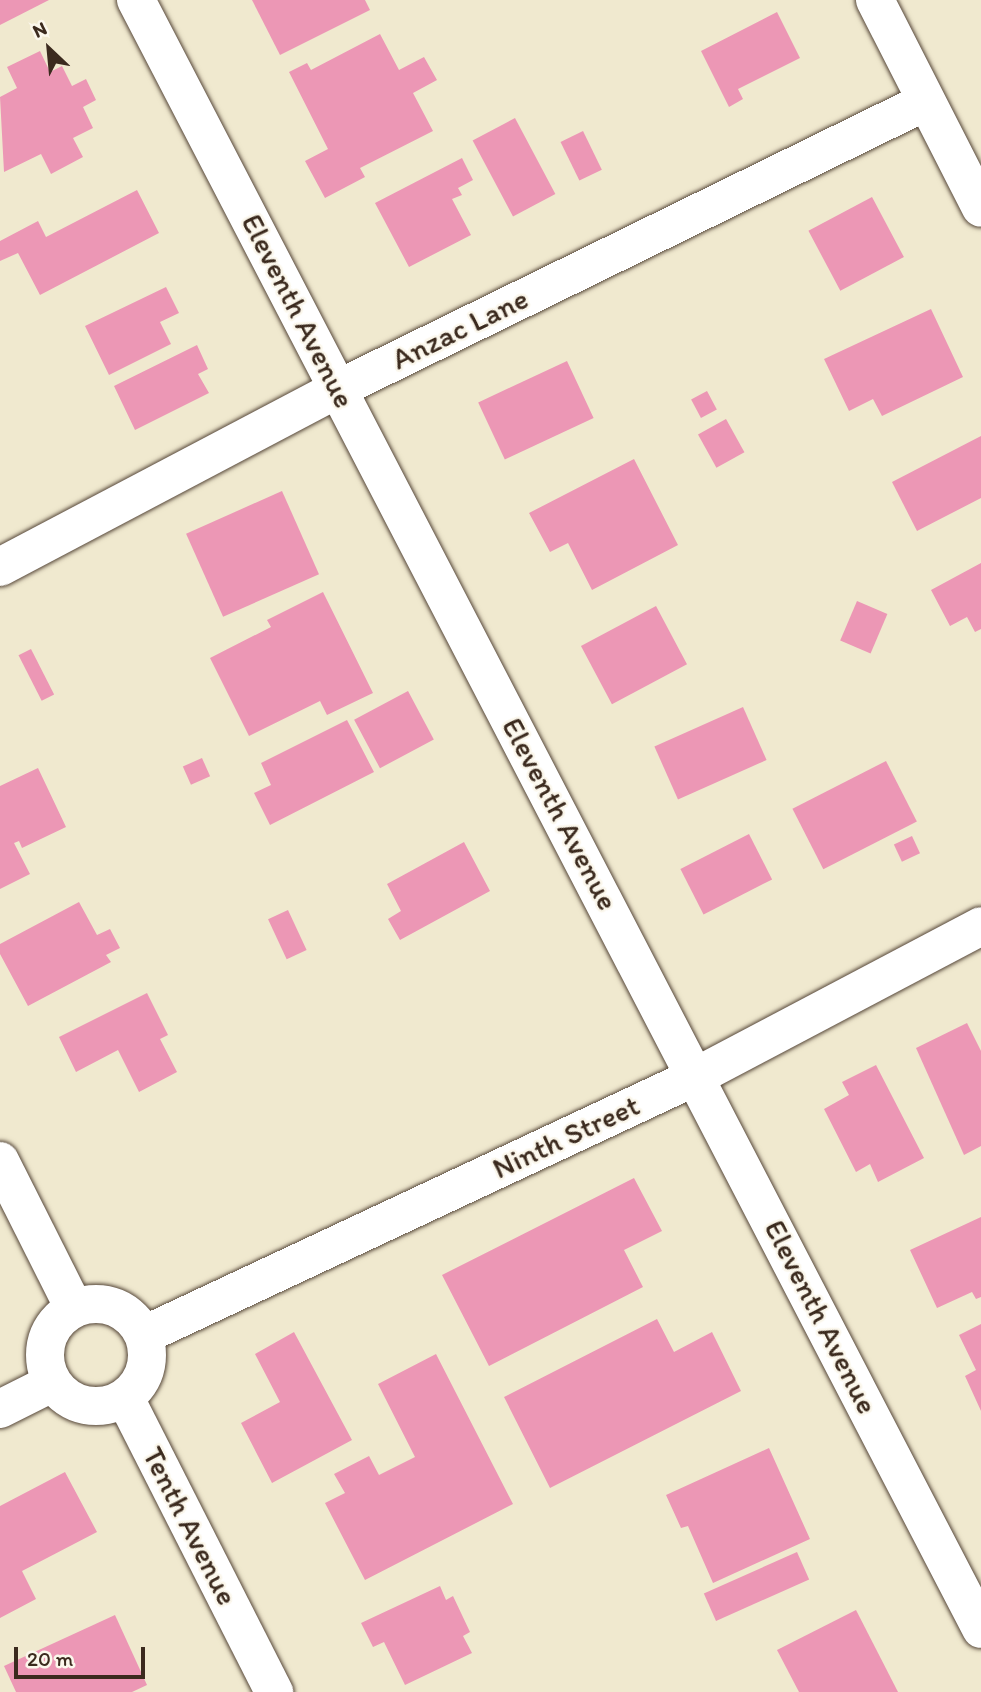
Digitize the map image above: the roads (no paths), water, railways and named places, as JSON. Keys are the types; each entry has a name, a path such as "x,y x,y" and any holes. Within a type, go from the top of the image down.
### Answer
{"street":[{"name":"Eleventh Avenue","path":"136,0 697,1076 981,1629"},
{"path":"875,0 981,208"},
{"name":"Anzac Lane","path":"0,567 338,389 925,102"},
{"name":"Ninth Street","path":"144,1335 697,1076 981,926"},
{"path":"0,1161 74,1308"},
{"path":"107,1305 122,1311 144,1335 146,1370 125,1398 107,1406 85,1406 66,1399 52,1383 45,1358 49,1333 74,1308 107,1305"},
{"path":"0,1409 52,1383"},
{"name":"Tenth Avenue","path":"125,1398 274,1692"}]}
